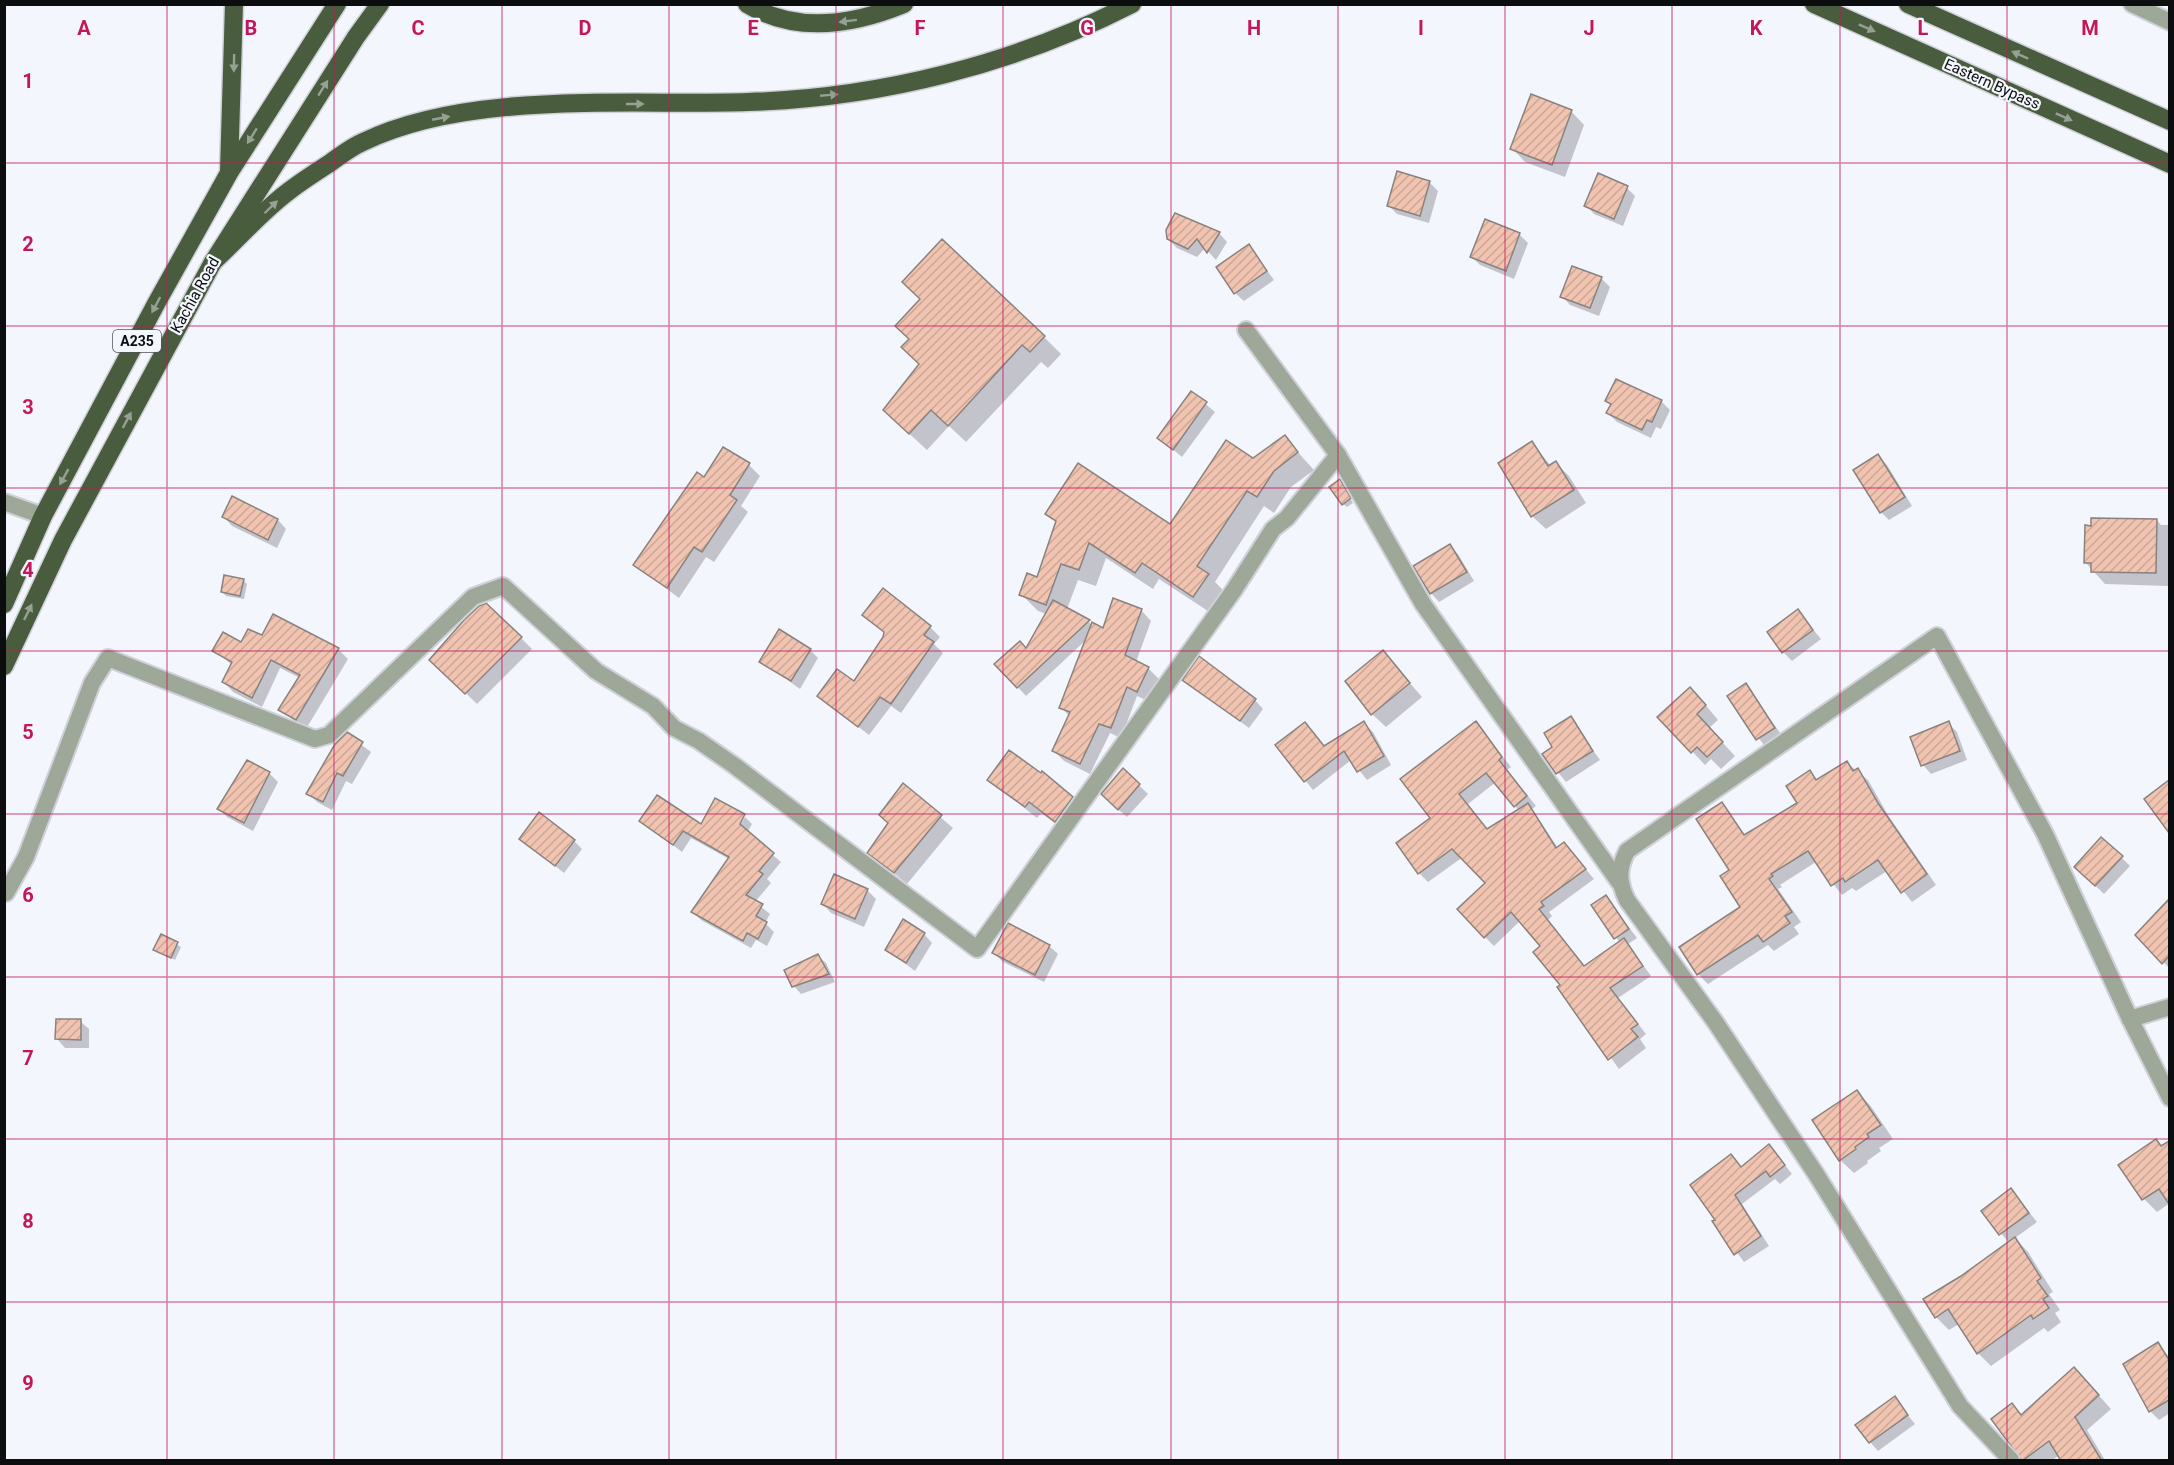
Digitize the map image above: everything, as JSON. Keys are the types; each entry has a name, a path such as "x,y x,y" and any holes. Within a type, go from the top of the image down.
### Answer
{"highway":[{"path":"229,173 234,4"},
{"name":"Kachia Road","path":"4,604 43,516 178,264 229,173 337,4"},
{"name":"Kachia Road","path":"4,666 63,540 213,262 356,37 380,4"},
{"path":"747,4 794,23 828,23 867,18 904,4"},
{"path":"213,262 287,192 362,142 406,125 485,109 567,104 752,102 857,93 949,72 1018,52 1092,25 1132,4"},
{"name":"Eastern Bypass","path":"1814,4 2169,164"},
{"path":"1908,4 2169,121"},
{"path":"178,264 204,278"}],"street":[{"path":"2132,4 2169,22"},
{"path":"1246,330 1338,455 1423,603 1619,882 1627,900 1716,1023 1816,1174 1960,1406 2011,1461"},
{"path":"6,893 26,857 92,683 108,658 315,739 329,735 473,597 503,586 596,671 653,706 674,728 699,741 735,766 977,949 1234,590 1273,529 1287,518 1338,455"},
{"path":"4,502 43,516"},
{"path":"1619,882 1621,862 1627,851 1937,636 2045,834 2169,1098"},
{"path":"2130,1019 2169,1007"}],"building":[{"path":"1531,94 1572,110 1552,165 1510,149"},
{"path":"1397,171 1430,181 1420,216 1387,206"},
{"path":"1598,173 1628,186 1614,219 1584,206"},
{"path":"1175,213 1220,232 1207,253 1197,239 1188,249 1167,239 1166,230"},
{"path":"1485,219 1520,233 1506,271 1470,257"},
{"path":"942,239 1045,336 1030,352 1022,345 948,426 931,410 909,434 883,410 919,364 901,347 909,339 895,326 920,299 902,282"},
{"path":"1249,244 1267,271 1234,294 1216,267"},
{"path":"1572,266 1602,277 1590,308 1560,297"},
{"path":"1616,379 1662,400 1652,422 1647,420 1642,430 1606,413 1611,404 1605,401"},
{"path":"1191,391 1207,402 1173,450 1157,438"},
{"path":"1285,435 1298,452 1274,471 1257,497 1247,491 1197,566 1209,574 1193,597 1142,563 1135,573 1089,543 1079,570 1061,564 1046,605 1019,595 1027,573 1037,577 1056,521 1045,514 1078,463 1170,524 1226,440 1253,458"},
{"path":"1532,441 1548,466 1556,461 1574,490 1531,517 1498,463"},
{"path":"723,447 750,463 730,495 737,500 702,552 694,547 667,588 633,565 697,472 704,477"},
{"path":"1878,454 1905,497 1880,513 1853,470"},
{"path":"1340,479 1351,498 1342,505 1329,487"},
{"path":"232,496 278,519 268,540 222,517"},
{"path":"2091,518 2157,519 2156,573 2091,572 2091,563 2084,563 2085,525 2091,526"},
{"path":"1450,544 1467,572 1430,594 1413,566"},
{"path":"224,575 244,579 240,596 221,592"},
{"path":"883,588 931,626 924,635 934,642 891,704 880,697 858,727 817,696 837,669 854,681 883,637 884,632 862,615"},
{"path":"1113,598 1142,609 1125,655 1149,667 1137,692 1127,687 1111,728 1099,724 1080,764 1052,751 1070,712 1059,708 1092,622 1103,628"},
{"path":"1053,600 1090,620 1017,688 994,664 1020,641 1026,648"},
{"path":"486,603 522,637 465,694 429,660 464,620 479,606"},
{"path":"1798,609 1813,630 1782,653 1767,632"},
{"path":"273,614 339,648 296,720 278,710 300,675 271,660 252,698 222,682 232,662 212,651 223,632 241,642 248,629 262,635"},
{"path":"779,629 811,649 791,681 759,662"},
{"path":"1383,650 1410,683 1371,715 1345,681"},
{"path":"1199,656 1256,699 1240,721 1182,680"},
{"path":"1746,683 1775,728 1756,740 1727,696"},
{"path":"1690,687 1706,705 1697,714 1723,742 1707,757 1697,747 1691,753 1657,717"},
{"path":"1571,716 1593,751 1556,774 1542,754 1552,747 1544,733"},
{"path":"1364,721 1384,756 1357,772 1344,751 1304,782 1275,745 1305,722 1324,746"},
{"path":"1476,721 1502,757 1499,760 1527,796 1514,807 1486,773 1459,794 1487,829 1528,803 1556,848 1564,842 1586,869 1541,902 1544,906 1539,909 1584,966 1624,938 1643,966 1610,988 1638,1024 1631,1029 1638,1037 1608,1060 1557,987 1560,985 1533,952 1540,946 1511,912 1484,938 1457,909 1485,883 1452,849 1418,874 1396,843 1430,818 1400,779"},
{"path":"1949,721 1960,751 1921,766 1910,737"},
{"path":"347,732 363,742 343,776 337,773 323,802 306,794 335,744"},
{"path":"1009,750 1041,773 1042,771 1073,797 1055,822 1029,802 1025,807 987,780"},
{"path":"247,760 270,772 244,823 217,809"},
{"path":"1847,761 1853,771 1858,768 1878,803 1927,874 1901,893 1878,860 1845,882 1843,878 1831,886 1808,851 1771,874 1773,876 1769,879 1792,912 1785,916 1790,923 1763,942 1758,935 1697,975 1679,947 1740,907 1720,876 1729,870 1696,819 1722,802 1744,835 1797,803 1786,786 1810,770 1816,780"},
{"path":"1123,768 1140,784 1118,810 1101,794"},
{"path":"2169,780 2169,833 2144,799"},
{"path":"903,783 942,815 894,873 867,853 888,823 879,815"},
{"path":"657,795 701,824 715,798 745,814 740,824 774,853 759,871 763,874 746,895 763,904 756,916 767,922 758,939 747,933 743,941 691,912 729,857 683,831 673,845 639,821"},
{"path":"539,812 575,840 555,866 519,839"},
{"path":"2101,837 2123,856 2095,886 2074,867"},
{"path":"834,874 868,889 855,919 821,904"},
{"path":"1606,895 1629,929 1614,939 1591,905"},
{"path":"2169,899 2169,956 2162,964 2135,935"},
{"path":"903,919 925,933 906,963 885,950"},
{"path":"1008,923 1050,945 1035,975 992,953"},
{"path":"161,934 178,942 171,958 153,950"},
{"path":"818,954 829,974 792,987 784,970"},
{"path":"56,1019 81,1019 81,1040 55,1039"},
{"path":"1857,1090 1881,1125 1867,1134 1869,1137 1839,1161 1812,1120"},
{"path":"2156,1139 2161,1146 2169,1141 2169,1204 2159,1189 2142,1200 2118,1165"},
{"path":"1769,1144 1785,1165 1770,1177 1766,1171 1735,1195 1761,1236 1734,1255 1712,1221 1715,1220 1690,1185 1731,1154 1741,1167"},
{"path":"2011,1188 2029,1213 1999,1235 1981,1211"},
{"path":"2015,1237 2041,1278 2037,1281 2048,1296 2043,1299 2049,1308 2033,1319 2031,1315 1977,1354 1948,1309 1935,1318 1923,1299 1961,1276"},
{"path":"2158,1342 2169,1360 2169,1400 2149,1412 2123,1364"},
{"path":"2074,1367 2099,1395 2075,1417 2102,1461 2061,1461 2049,1441 2022,1461 1991,1419 2012,1403 2021,1415"},
{"path":"1895,1396 1908,1415 1869,1443 1855,1425"}]}
